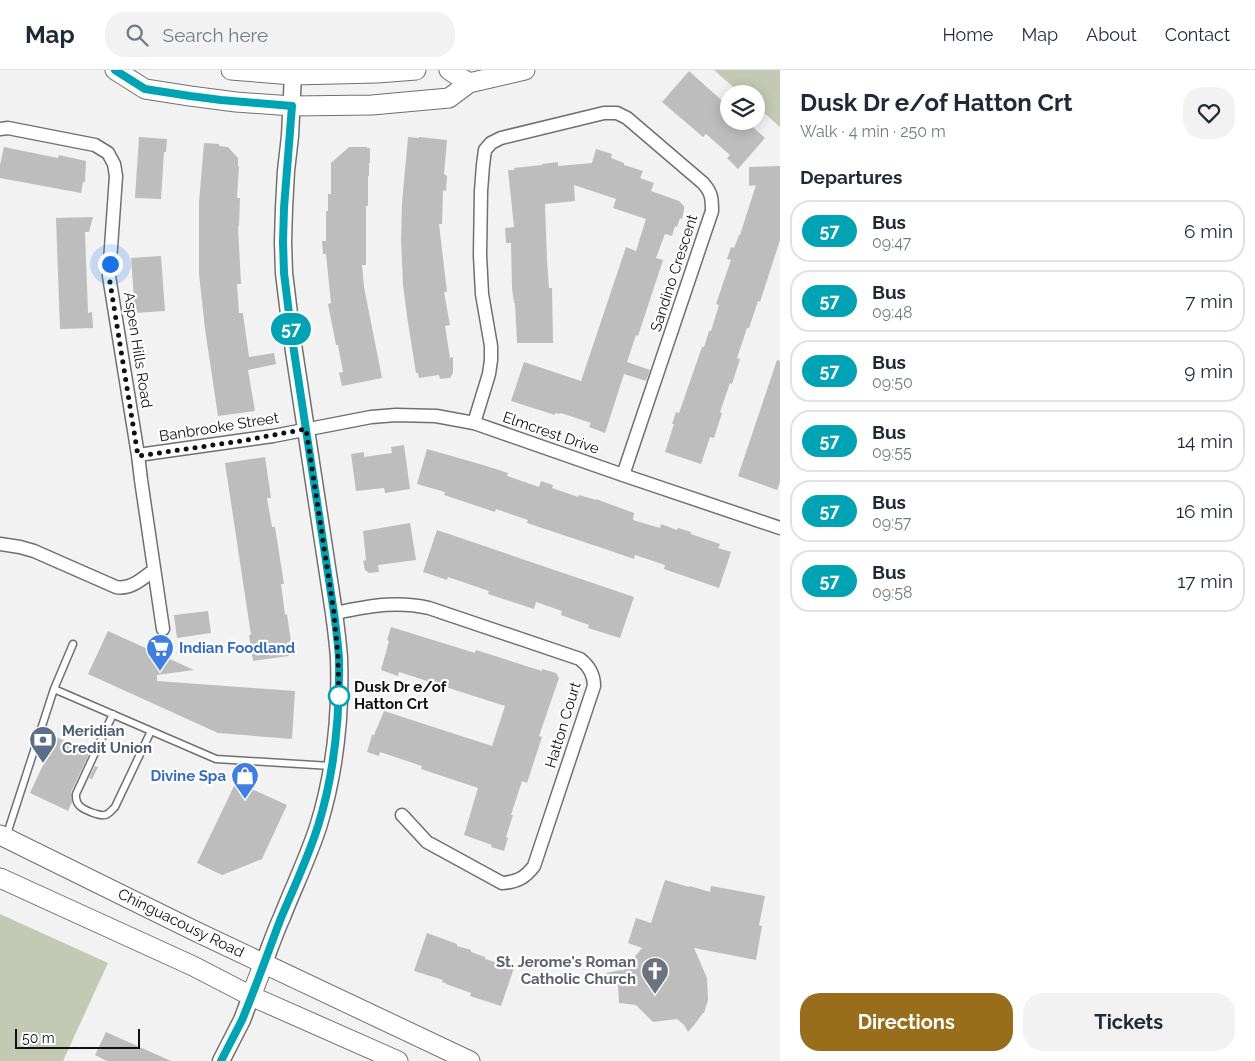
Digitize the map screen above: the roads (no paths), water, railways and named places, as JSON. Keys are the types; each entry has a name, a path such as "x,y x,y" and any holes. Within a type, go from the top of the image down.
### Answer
{"main road":[{"path":"115,70 145,89 218,100 292,106 372,105 449,98 469,83 525,70"},
{"path":"231,70 293,75 416,70"},
{"path":"449,70 469,83"},
{"name":"Chinguacousy Road","path":"3,836 197,932 470,1061"},
{"path":"0,878 193,966 251,996 398,1061"},
{"path":"251,996 264,963"}],"street":[{"path":"264,963 310,851 321,816 337,733 339,689 334,613 292,338 284,273 284,208 293,75"},
{"name":"Sandino Crescent","path":"474,423 490,374 491,360 491,346 482,294 480,255 481,191 485,150 491,143 501,138 604,113 617,113 627,118 702,183 709,190 712,200 712,211 623,475"},
{"name":"Aspen Hills Road","path":"0,128 95,145 108,153 114,164 116,176 109,276 163,629"},
{"name":"Elmcrest Drive","path":"306,429 371,417 396,415 436,416 474,423 780,528"},
{"name":"Banbrooke Street","path":"138,456 306,429"},
{"path":"0,544 34,552 116,588 134,584 154,570"},
{"name":"Hatton Court","path":"334,613 371,606 414,604 580,658 587,664 594,678 594,686 534,866 522,879 502,883 427,842 402,814"},
{"path":"221,1061 242,1020 251,996"}],"lane":[{"path":"3,836 54,689 73,644"},
{"path":"54,689 216,759 332,766"},
{"path":"113,714 76,794 76,802 82,809 99,815 111,812 152,731"}],"place":[{"name":"Indian Foodland","path":"160,672"},
{"name":"Dusk Dr e/of Hatton Crt","path":"339,696"},
{"name":"Meridian Credit Union","path":"43,764"},
{"name":"Divine Spa","path":"245,800"},
{"name":"St. Jerome's Roman Catholic Church","path":"655,995"}]}
